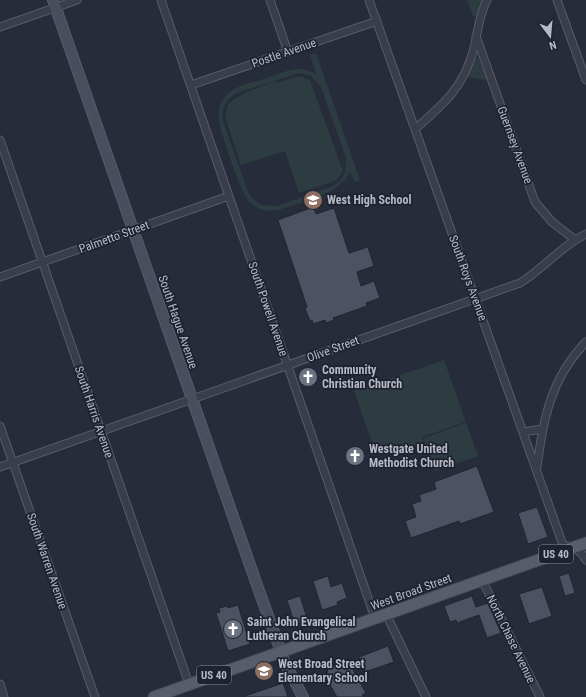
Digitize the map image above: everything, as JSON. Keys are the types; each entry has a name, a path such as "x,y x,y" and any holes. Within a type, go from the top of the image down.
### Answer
{"main road":[{"name":"South Hague Avenue","path":"54,4 191,400 281,652 303,697"},
{"name":"West Broad Street","path":"154,697 177,693 189,684 586,543"}],"street":[{"path":"0,27 54,4 77,0"},
{"name":"South Powell Avenue","path":"161,0 288,365 380,616 426,697"},
{"path":"270,0 288,52"},
{"name":"South Roys Avenue","path":"369,0 475,299 537,468 563,545 574,547"},
{"path":"415,129 445,104 459,86 471,57 481,12 488,0"},
{"path":"557,0 586,80"},
{"name":"Postle Avenue","path":"191,85 377,21"},
{"name":"Guernsey Avenue","path":"476,36 535,202 552,222 574,240"},
{"name":"South Harris Avenue","path":"0,140 189,684"},
{"name":"Palmetto Street","path":"0,278 229,196"},
{"name":"Olive Street","path":"0,467 520,283 534,274 574,240 586,234"},
{"path":"537,468 544,417 557,381 577,351 586,342"},
{"name":"South Warren Avenue","path":"0,426 95,697"},
{"path":"523,432 542,429"},
{"path":"574,547 584,555 586,560"},
{"name":"North Chase Avenue","path":"482,580 540,697"},
{"path":"0,684 4,697"}],"shaded area":[{"path":"467,0 484,0 477,17 473,16"},
{"path":"316,53 360,180 354,182 350,171 338,186 319,197 278,210 263,210 253,205 246,197 236,176 220,126 220,106 227,94 238,87 287,71 299,69 304,69 316,74 310,55","holes":["299,73 311,76 321,87 346,158 345,173 340,181 333,186 277,206 261,205 253,199 248,192 223,121 225,105 227,101 237,93"]},
{"path":"478,57 487,78 485,80 467,77 475,59"},
{"path":"299,76 310,80 343,171 337,180 299,193 285,151 241,165 225,117 228,103 244,93 275,81 277,83"},
{"path":"444,360 466,422 422,437 423,443 390,454 374,448 354,391"},
{"path":"466,423 478,456 435,471 423,438"}],"building":[{"path":"313,207 316,214 334,208 349,253 368,247 374,266 357,272 361,286 374,281 380,298 366,303 367,306 333,318 334,320 326,323 325,320 313,324 312,320 310,321 305,308 307,307 278,220"},
{"path":"477,466 494,512 460,524 459,521 411,538 405,521 416,517 412,504 421,501 419,495 436,489 434,482"},
{"path":"537,507 548,537 528,544 518,513"},
{"path":"569,573 575,593 565,596 559,576"},
{"path":"328,576 331,587 342,583 347,598 337,602 338,605 322,610 313,581"},
{"path":"542,587 552,616 529,624 519,594"},
{"path":"300,596 308,621 295,625 287,600"},
{"path":"472,596 476,607 488,603 501,633 487,638 479,615 457,623 456,620 450,622 444,606"},
{"name":"Saint John Evangelical Lutheran Church","path":"238,605 250,644 228,651 216,613 220,612 219,608 227,606 228,608"},
{"path":"388,646 394,662 365,672 359,657"},
{"path":"347,659 366,693 362,695 364,697 337,697 326,678 328,669"},
{"path":"283,683 288,697 245,697 245,696"}],"place":[{"name":"West High School","path":"313,200"},
{"name":"Community Christian Church","path":"308,377"},
{"name":"Westgate United Methodist Church","path":"355,456"},
{"name":"Saint John Evangelical Lutheran Church","path":"233,629"},
{"name":"West Broad Street Elementary School","path":"264,671"}]}
